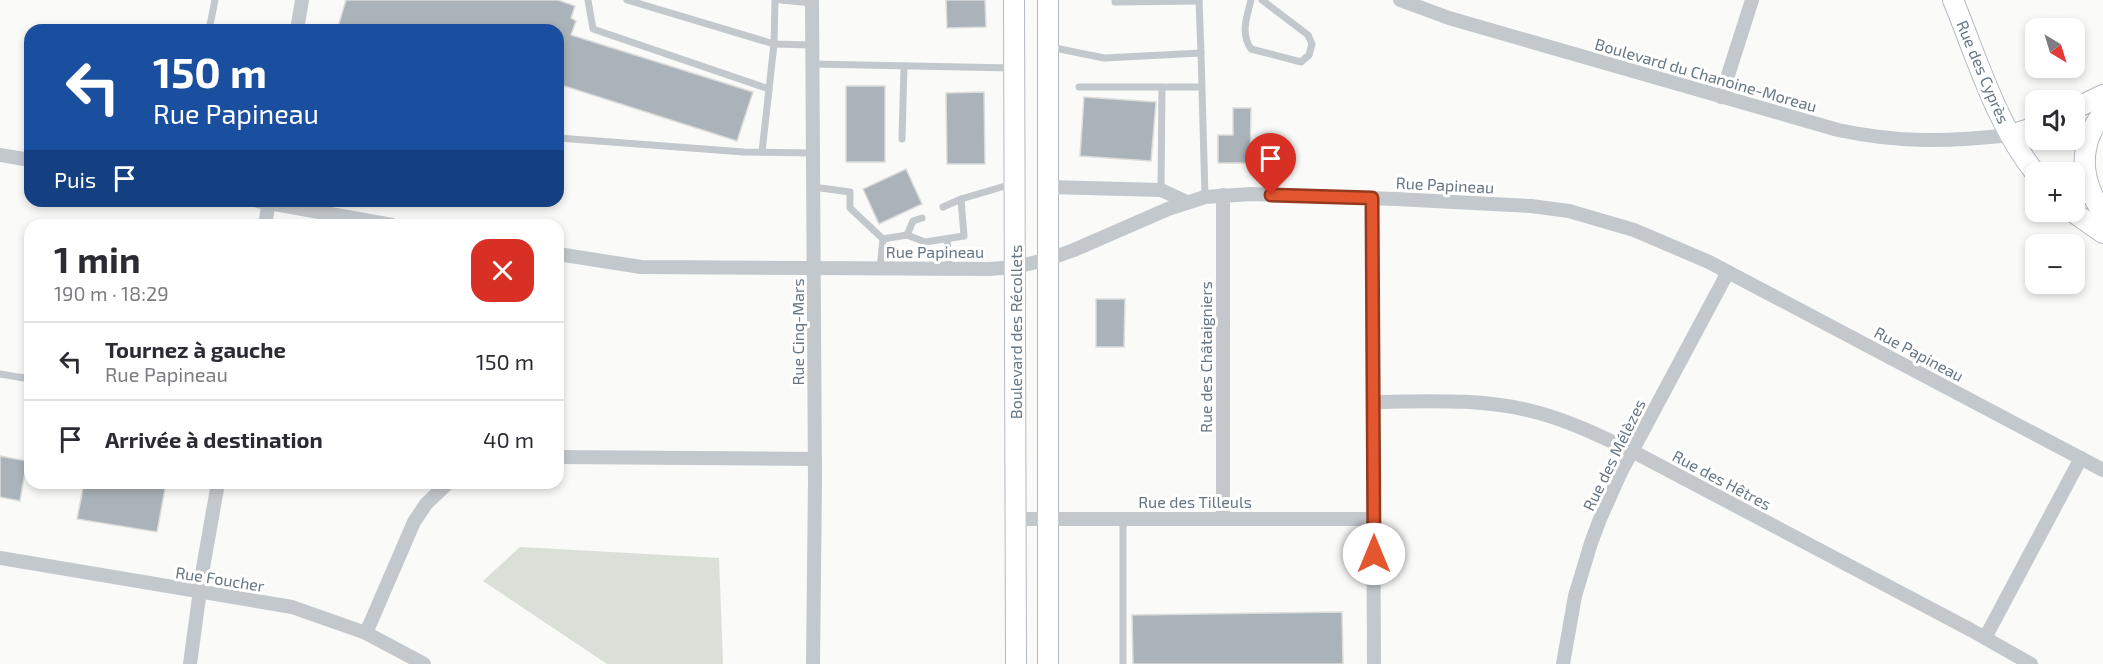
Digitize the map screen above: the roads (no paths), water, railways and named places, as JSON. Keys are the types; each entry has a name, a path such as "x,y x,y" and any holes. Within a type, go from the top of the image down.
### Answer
{"main road":[{"name":"Boulevard des Récollets","path":"1014,0 1016,664"},
{"name":"Boulevard des Récollets","path":"1048,0 1048,664"},
{"name":"Rue des Cyprès","path":"1953,0 2010,135 2028,162"},
{"path":"2085,104 2103,95"},
{"path":"2103,113 2089,136 2084,159 2086,182 2103,213"},
{"path":"2010,135 2025,130"},
{"path":"2085,220 2103,233"}],"street":[{"path":"298,24 302,0"},
{"name":"Boulevard du Chanoine-Moreau","path":"1400,0 1449,18 1838,130 1908,141 1962,140 2010,135"},
{"path":"1721,97 1752,0"},
{"name":"Rue Cinq-Mars","path":"812,2 815,459 813,664"},
{"path":"0,155 24,159"},
{"path":"1048,187 1161,190 1187,202"},
{"name":"Rue Papineau","path":"564,255 641,267 989,269 1016,267 1049,259 1187,202 1223,195 1372,198 1531,206 1569,211 1634,230 1728,272 2103,470"},
{"name":"Rue des Châtaigniers","path":"1223,195 1223,519"},
{"path":"1372,198 1374,664"},
{"path":"293,207 359,219"},
{"name":"Rue des Mélèzes","path":"1563,664 1573,607 1591,543 1621,472 1728,272"},
{"name":"Rue des Hêtres","path":"1374,402 1455,401 1510,407 1560,420 1632,451 2031,664"},
{"path":"564,458 815,459"},
{"path":"1985,638 2081,458"},
{"path":"190,664 218,489"},
{"path":"366,633 414,522 426,504 442,489"},
{"name":"Rue des Tilleuls","path":"1016,519 1374,519"},
{"name":"Rue Foucher","path":"0,558 292,608 366,633 424,664"}],"lane":[{"path":"210,24 215,0"},
{"path":"588,0 593,29 770,88"},
{"path":"627,0 774,44 812,45"},
{"path":"762,152 774,44 775,0"},
{"path":"781,0 812,2"},
{"path":"1115,0 1115,2 1199,1 1205,197"},
{"path":"1251,0 1244,32 1246,42 1251,49 1301,62 1309,55 1312,44 1308,35 1262,0"},
{"path":"1048,47 1104,58 1201,53"},
{"path":"812,64 1014,68"},
{"path":"902,139 904,66"},
{"path":"1079,87 1200,87"},
{"path":"1161,190 1162,87"},
{"path":"564,138 762,152 813,153"},
{"path":"943,207 961,199 1014,183"},
{"path":"813,187 849,192 850,208 883,239"},
{"path":"883,239 907,235 925,243 964,236 961,199"},
{"path":"907,235 913,221 922,218"},
{"path":"880,268 883,239"},
{"path":"947,239 949,269"},
{"path":"0,374 24,378"},
{"path":"1123,519 1123,664"}]}
